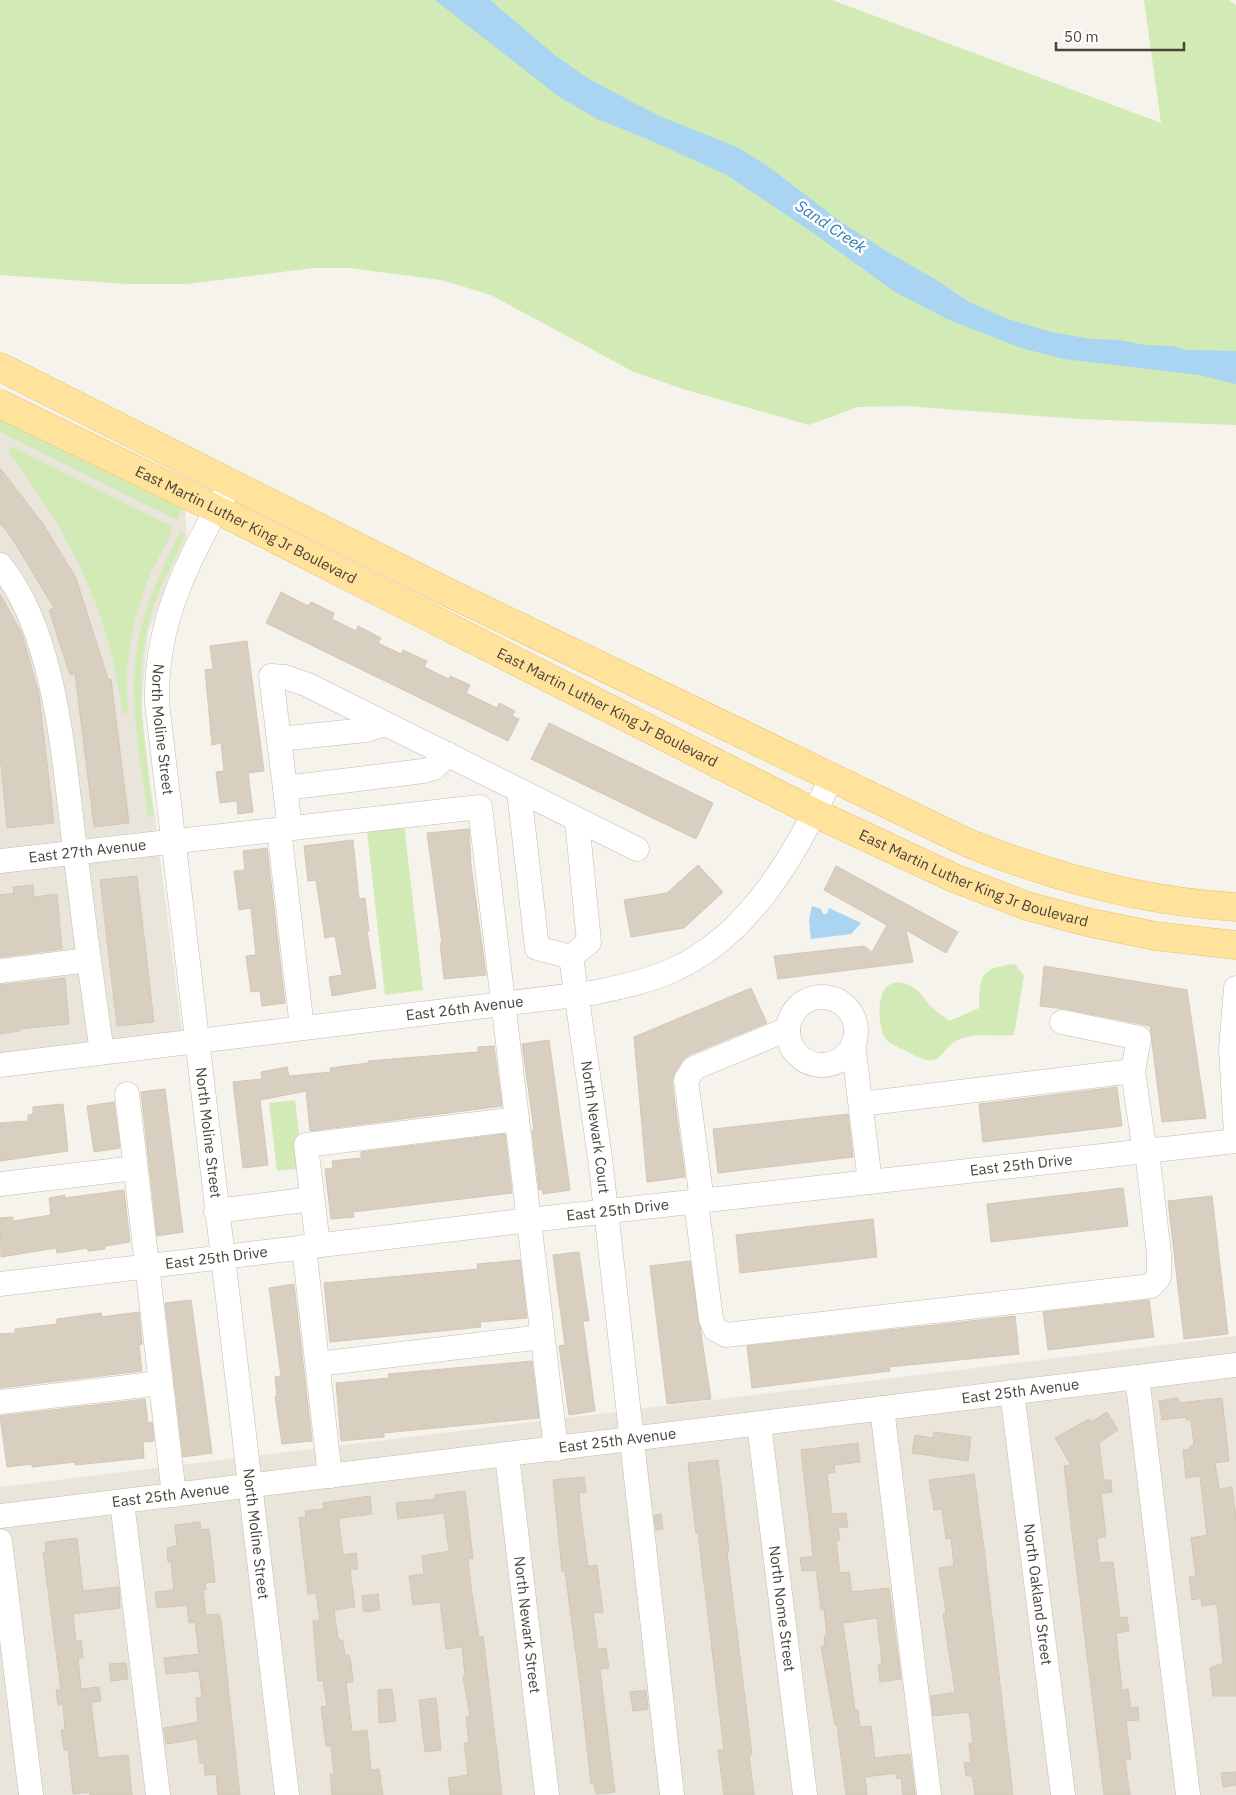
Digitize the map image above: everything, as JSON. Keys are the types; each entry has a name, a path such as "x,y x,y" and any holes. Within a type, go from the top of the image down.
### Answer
{"main road":[{"name":"East Martin Luther King Jr Boulevard","path":"0,367 459,597 968,843 1036,869 1094,884 1159,897 1236,907"},
{"name":"East Martin Luther King Jr Boulevard","path":"0,404 216,509 815,813 954,878 1027,906 1087,922 1156,936 1236,945"}],"street":[{"name":"North Moline Street","path":"230,483 172,600 158,656 157,703 287,1795"},
{"path":"0,565 26,608 47,667 60,731 88,960 102,1052"},
{"path":"302,1028 284,828 285,788 271,676 286,677 308,685 448,754 576,821 636,849"},
{"path":"279,739 366,730 385,724"},
{"path":"285,788 423,771 434,768 448,754"},
{"name":"East 26th Avenue","path":"0,1065 576,995 614,989 652,978 681,966 710,946 730,930 766,892 796,849 831,778"},
{"path":"518,791 537,948 571,957 590,942 576,821"},
{"name":"East 27th Avenue","path":"0,861 480,807 503,1004"},
{"name":"North Newark Court","path":"571,957 605,1212 672,1795"},
{"path":"0,971 88,960"},
{"path":"1236,988 1230,1049 1236,1135"},
{"path":"818,997 830,998 840,1003 849,1011 854,1021 856,1033 853,1044 846,1054 838,1060 818,1065 799,1056 789,1039 788,1029 791,1017 797,1008 806,1000 818,997"},
{"path":"503,1004 556,1449"},
{"path":"788,1029 694,1068 686,1080 711,1319 716,1329 726,1335 1151,1286 1159,1277 1159,1254 1148,1151 1143,1140 1133,1071 1139,1038 1062,1022"},
{"path":"853,1044 870,1182"},
{"path":"861,1104 1133,1071"},
{"path":"127,1094 174,1495"},
{"path":"330,1476 318,1364 311,1246 312,1199 306,1145 517,1119"},
{"name":"East 25th Drive","path":"0,1284 529,1220 1236,1141"},
{"path":"0,1184 135,1168"},
{"path":"216,1211 312,1199"},
{"path":"318,1364 542,1337"},
{"name":"East 25th Avenue","path":"0,1516 1236,1365"},
{"path":"1137,1378 1188,1795"},
{"path":"0,1402 161,1383"},
{"name":"North Oakland Street","path":"1012,1392 1062,1795"},
{"path":"882,1408 929,1795"},
{"name":"North Nome Street","path":"759,1424 805,1795"},
{"name":"North Newark Street","path":"506,1455 547,1795"},
{"path":"122,1502 158,1795"},
{"path":"0,1541 31,1795"}],"shaded area":[{"path":"0,415 185,505 187,538 171,571 148,633 141,708 182,1032 0,1053"},
{"path":"1236,1336 1236,1795 0,1795 0,1487"}],"green space":[{"path":"0,0 832,0 1161,123 1144,0 1229,0 1236,5 1236,425 1079,419 906,406 858,407 809,425 683,389 634,372 491,295 441,280 349,268 313,268 187,284 128,284 0,275"},
{"path":"0,419 155,496 167,497 183,507 177,520 0,432"},
{"path":"10,446 173,527 144,590 134,624 128,659 128,713 123,713 109,644 98,609 78,562 53,517 9,454"},
{"path":"180,532 185,534 154,604 145,640 142,665 142,716 154,816 148,817 134,708 135,664 141,628 150,600"},
{"path":"404,824 423,990 385,995 367,831"},
{"path":"1015,964 1024,976 1014,1035 963,1038 949,1046 936,1059 929,1060 920,1058 885,1038 879,1009 884,990 890,984 898,982 913,987 949,1021 979,1008 980,988 984,975 988,971"},
{"path":"295,1100 303,1168 277,1171 269,1103"}],"water":[{"name":"Sand Creek","path":"435,0 490,0 556,56 589,79 659,116 737,147 765,164 841,222 969,302 1008,319 1051,332 1091,339 1172,346 1187,350 1236,351 1236,384 1199,375 1064,359 1021,348 947,319 895,292 816,235 727,175 645,138 597,119 558,96"},
{"path":"812,906 821,909 823,914 827,914 829,908 861,923 851,934 811,939 809,920"}],"building":[{"path":"0,468 43,524 76,578 108,679 111,679 129,823 94,827 75,674 70,675 49,610 54,608 12,538 0,523"},
{"path":"281,592 308,606 311,602 334,613 332,619 356,631 358,626 381,638 378,643 401,654 403,650 427,661 424,667 449,679 450,676 470,685 466,693 497,708 499,703 515,711 512,716 519,719 508,741 266,623"},
{"path":"0,594 22,634 39,695 54,823 7,828 0,755"},
{"path":"247,641 264,771 248,773 253,812 238,814 237,801 220,803 216,772 224,771 221,743 212,745 205,670 213,669 210,646"},
{"path":"549,723 713,803 696,839 531,759"},
{"path":"469,829 471,865 486,975 444,979 440,943 442,943 427,833"},
{"path":"353,840 359,899 365,898 369,931 367,931 376,988 332,996 329,977 342,975 335,936 325,938 316,880 308,881 304,846"},
{"path":"267,848 285,1003 262,1006 260,991 251,992 246,956 256,955 251,908 239,910 234,871 245,870 243,851"},
{"path":"698,865 723,892 684,928 631,937 624,900 667,893"},
{"path":"836,866 958,932 946,953 906,930 913,962 778,979 774,956 864,946 872,952 887,925 824,890"},
{"path":"137,876 154,1022 117,1026 100,880"},
{"path":"33,885 34,897 57,894 62,949 0,957 0,895 14,893 13,887"},
{"path":"1044,966 1187,990 1206,1118 1162,1122 1150,1026 1065,1009 1040,1006"},
{"path":"65,978 69,1024 19,1029 20,1031 0,1034 0,985"},
{"path":"751,988 767,1023 689,1055 675,1072 672,1082 685,1177 647,1182 634,1037"},
{"path":"549,1040 570,1190 543,1194 543,1190 539,1190 532,1130 534,1130 522,1044"},
{"path":"494,1046 502,1106 310,1131 306,1091 260,1100 268,1165 243,1168 233,1082 262,1079 261,1072 287,1067 289,1076 331,1072 330,1068 368,1063 368,1061 478,1052 478,1047"},
{"path":"1117,1087 1122,1126 983,1142 979,1104"},
{"path":"165,1089 183,1232 157,1236 141,1092"},
{"path":"114,1102 120,1148 94,1152 87,1106"},
{"path":"63,1104 68,1151 0,1161 0,1123 28,1121 28,1115 33,1114 33,1107"},
{"path":"848,1114 853,1157 718,1173 713,1129"},
{"path":"505,1134 512,1193 353,1212 354,1217 331,1219 325,1169 333,1168 332,1161 361,1158 361,1152"},
{"path":"1123,1188 1128,1226 991,1242 987,1204"},
{"path":"124,1190 130,1242 105,1246 105,1249 88,1251 87,1248 57,1253 56,1248 1,1257 0,1218 13,1217 13,1221 51,1215 49,1198 65,1195 65,1198"},
{"path":"1212,1196 1228,1334 1184,1339 1168,1201"},
{"path":"873,1219 877,1257 740,1273 736,1235"},
{"path":"579,1252 589,1321 583,1321 595,1411 569,1415 559,1346 565,1345 553,1255"},
{"path":"520,1260 527,1318 480,1322 481,1327 330,1342 324,1283 478,1269 477,1264"},
{"path":"690,1261 711,1399 667,1404 650,1266"},
{"path":"294,1284 312,1441 282,1444 275,1396 277,1396 275,1377 281,1376 269,1288"},
{"path":"191,1300 212,1453 183,1457 165,1303"},
{"path":"1149,1300 1154,1337 1048,1350 1043,1312"},
{"path":"139,1312 142,1344 139,1345 142,1371 0,1388 0,1334 15,1333 15,1329 57,1324 57,1319 101,1313 102,1317"},
{"path":"1015,1316 1019,1354 889,1367 890,1371 752,1388 747,1346"},
{"path":"532,1361 539,1418 384,1433 384,1437 341,1441 336,1383 389,1378 388,1374"},
{"path":"1178,1398 1179,1403 1222,1398 1229,1461 1215,1463 1219,1489 1232,1487 1236,1517 1236,1696 1213,1696 1210,1668 1223,1663 1217,1604 1202,1606 1201,1598 1192,1600 1189,1577 1196,1576 1191,1538 1207,1535 1200,1476 1186,1478 1183,1450 1190,1449 1190,1446 1194,1445 1191,1420 1186,1420 1186,1417 1162,1420 1159,1401"},
{"path":"145,1399 148,1423 152,1422 154,1441 143,1442 144,1458 75,1465 75,1462 32,1467 32,1464 7,1467 0,1416"},
{"path":"1107,1412 1118,1430 1099,1443 1104,1480 1111,1480 1112,1492 1101,1494 1106,1536 1097,1539 1100,1563 1113,1562 1120,1618 1127,1617 1129,1631 1116,1633 1122,1690 1128,1689 1131,1708 1138,1707 1139,1720 1126,1721 1131,1759 1125,1759 1130,1795 1104,1795 1064,1466 1071,1465 1055,1438 1089,1419 1091,1422"},
{"path":"934,1432 971,1437 968,1461 912,1453 915,1435 933,1438"},
{"path":"858,1443 860,1462 834,1465 835,1472 827,1474 832,1514 846,1513 848,1527 838,1528 840,1540 836,1541 840,1573 849,1572 852,1592 889,1588 901,1679 880,1682 878,1665 882,1664 877,1618 843,1623 855,1710 858,1710 860,1727 871,1726 875,1758 910,1754 915,1795 903,1795 901,1778 897,1779 896,1773 865,1777 867,1795 846,1795 837,1725 835,1725 821,1646 825,1646 824,1636 827,1636 824,1609 821,1610 816,1570 802,1571 800,1558 813,1556 801,1450"},
{"path":"718,1460 729,1551 727,1552 752,1755 749,1755 754,1795 724,1795 718,1750 724,1750 688,1463"},
{"path":"974,1474 1013,1795 975,1795 972,1776 966,1776 964,1763 971,1762 969,1744 973,1743 969,1712 933,1716 931,1696 955,1692 943,1614 946,1613 939,1568 954,1566 951,1538 946,1539 942,1509 934,1510 929,1480"},
{"path":"584,1477 586,1492 579,1493 580,1507 588,1566 597,1565 603,1612 593,1613 598,1649 606,1648 609,1668 600,1669 615,1792 596,1794 594,1784 591,1784 565,1571 562,1571 553,1480"},
{"path":"465,1491 473,1558 468,1559 472,1594 479,1637 483,1636 502,1795 450,1795 448,1778 468,1775 464,1743 469,1743 466,1717 470,1716 463,1677 465,1676 462,1647 446,1649 440,1602 413,1605 409,1576 424,1574 422,1556 449,1551 444,1513 398,1519 396,1503 435,1499 435,1495"},
{"path":"370,1496 372,1514 340,1518 343,1555 356,1553 358,1569 350,1570 355,1607 334,1610 338,1639 343,1641 345,1655 349,1655 351,1664 353,1682 346,1683 352,1732 367,1730 371,1770 379,1769 383,1795 332,1795 330,1774 334,1774 331,1746 326,1746 321,1707 327,1706 323,1680 318,1681 313,1621 320,1620 316,1593 308,1594 299,1518 306,1517 305,1511 324,1509 323,1503"},
{"path":"661,1514 663,1529 656,1530 654,1515"},
{"path":"200,1522 201,1530 209,1529 215,1582 205,1583 206,1590 203,1590 206,1615 219,1614 221,1620 240,1795 218,1795 216,1774 205,1775 204,1763 200,1763 197,1739 166,1744 164,1728 198,1722 196,1698 202,1697 199,1671 166,1674 164,1658 199,1654 195,1622 189,1623 187,1605 157,1608 155,1592 174,1590 171,1562 168,1562 167,1548 177,1546 175,1525"},
{"path":"77,1538 83,1591 119,1587 120,1608 73,1614 76,1641 81,1640 83,1658 78,1658 81,1689 99,1687 101,1701 91,1702 98,1758 128,1755 132,1795 90,1795 90,1792 73,1794 68,1749 64,1750 61,1730 65,1730 63,1705 58,1705 56,1690 61,1690 43,1552 46,1552 45,1542"},
{"path":"378,1594 380,1610 364,1612 362,1596"},
{"path":"126,1663 128,1679 111,1681 109,1664"},
{"path":"392,1689 396,1721 379,1723 378,1690"},
{"path":"646,1690 648,1709 633,1711 630,1692"},
{"path":"436,1698 441,1750 425,1752 419,1700"},
{"path":"1236,1772 1236,1785 1223,1787 1221,1773"}]}
